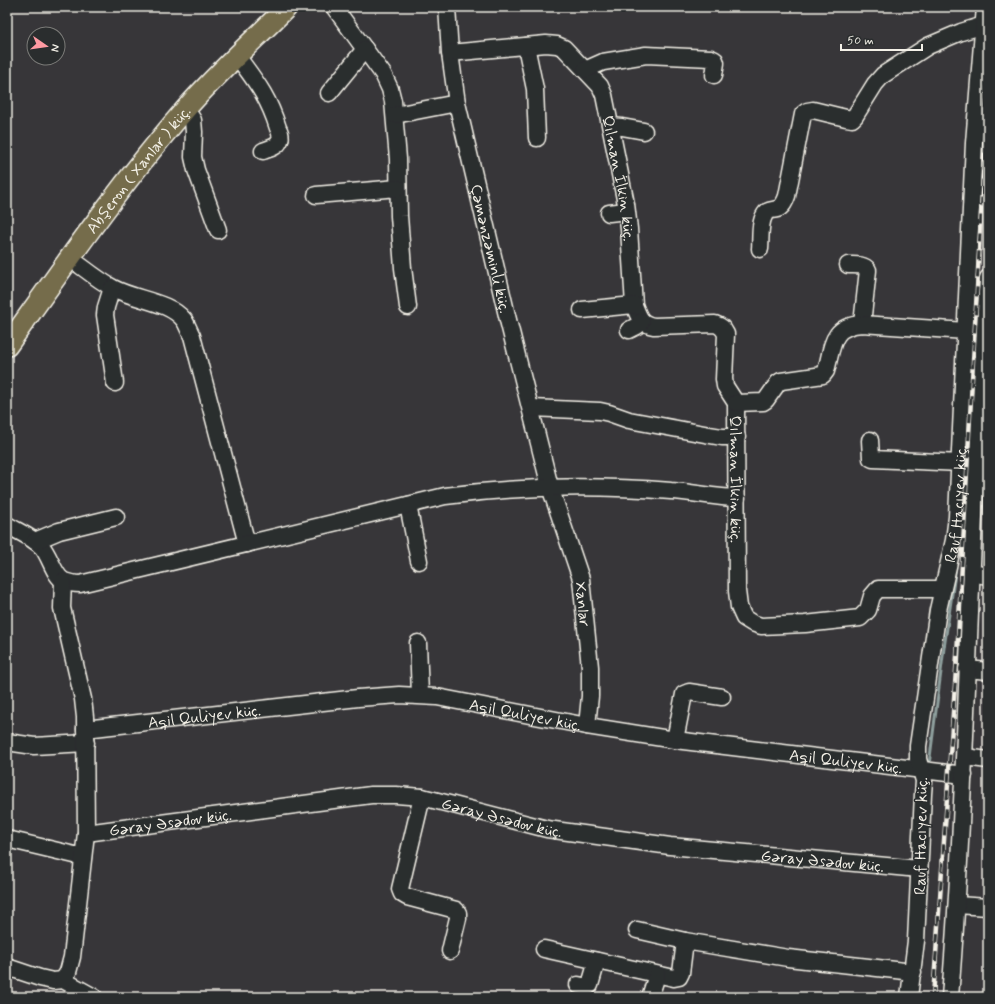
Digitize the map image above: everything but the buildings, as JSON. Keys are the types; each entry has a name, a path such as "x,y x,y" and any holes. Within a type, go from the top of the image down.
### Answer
{"main road":[{"path":"7,327 66,254 173,108 199,79 271,7"},
{"name":"Abşeron ( Xanlar ) küç.","path":"7,346 66,254 186,109 287,7"}],"street":[{"path":"334,7 383,74 390,89 395,115 403,268 408,307"},
{"name":"Çəmənzəminli küç.","path":"447,7 450,53 457,103 550,487"},
{"name":"Rauf Hacıyev küç.","path":"909,997 916,941 924,781 918,759 918,746 942,590 954,540 957,517 961,463 974,143 985,7"},
{"path":"760,249 762,221 765,214 768,211 781,208 787,196 803,114 812,110 852,119 875,84 883,75 928,46 961,32 984,25"},
{"name":"Qılman İlkin küç.","path":"450,53 546,44 557,45 564,48 602,90 611,126 626,211 636,326 715,324 724,329 726,338 724,380 725,386 736,403 737,591 739,607 744,618 761,626 805,624 860,618 868,610 872,596 878,589 942,590"},
{"path":"526,46 535,90 537,138"},
{"path":"329,93 365,49"},
{"path":"585,70 602,62 654,55 711,58 715,60 716,63 714,75"},
{"path":"237,56 263,92 273,112 281,136 278,144 264,151"},
{"path":"395,115 457,103"},
{"path":"186,109 193,120 193,157 196,170 218,230"},
{"path":"611,126 644,131"},
{"path":"316,195 398,188"},
{"path":"609,213 626,211"},
{"path":"66,254 112,288 138,298 166,306 185,321 192,336 247,544"},
{"path":"848,265 863,266 868,270 862,324"},
{"name":"Rauf Hacıyev küç.","path":"950,997 957,905 965,757 967,669 973,541 982,506 988,278"},
{"path":"112,288 105,315 115,383"},
{"path":"582,310 634,306"},
{"path":"736,403 763,402 781,381 823,375 826,371 835,340 839,332 853,325 862,324 966,331"},
{"path":"531,408 600,411 629,420 695,433 722,437 737,437"},
{"path":"870,440 870,455 873,459 961,463"},
{"path":"7,525 35,541 43,548 52,562 57,574 63,581 80,584 445,496 470,492 550,487 672,491 723,498 737,498"},
{"name":"Xanlar","path":"550,487 581,579 590,667 590,696 587,726"},
{"path":"408,505 419,561"},
{"path":"35,541 59,531 116,517"},
{"path":"954,540 973,541"},
{"path":"971,574 988,576"},
{"path":"63,581 62,608 82,699 86,736 86,833 82,857 72,957 68,972 63,980"},
{"path":"418,642 420,696"},
{"path":"967,669 988,671"},
{"path":"675,740 684,694 689,692 722,697"},
{"name":"Aqil Quliyev küç.","path":"7,742 34,746 57,746 86,736 358,698 420,696 437,697 587,726 675,740 964,775"},
{"path":"965,757 988,760"},
{"name":"Gəray Əsədov küç.","path":"86,833 372,795 396,795 422,797 546,829 670,846 919,869"},
{"path":"422,797 400,889 402,894 407,897 456,910 458,913 458,918 450,951"},
{"path":"7,839 82,857"},
{"path":"957,905 988,907"},
{"path":"637,930 686,941 788,958 912,972"},
{"path":"544,949 674,978 679,977 681,974 686,941"},
{"path":"578,985 587,987 590,985 597,961"},
{"path":"7,967 40,978 53,981 63,980 94,997"},
{"path":"650,997 657,974"}],"waterway":[{"path":"929,765 956,567"}],"railway":[{"path":"933,997 957,656 988,86"}]}
